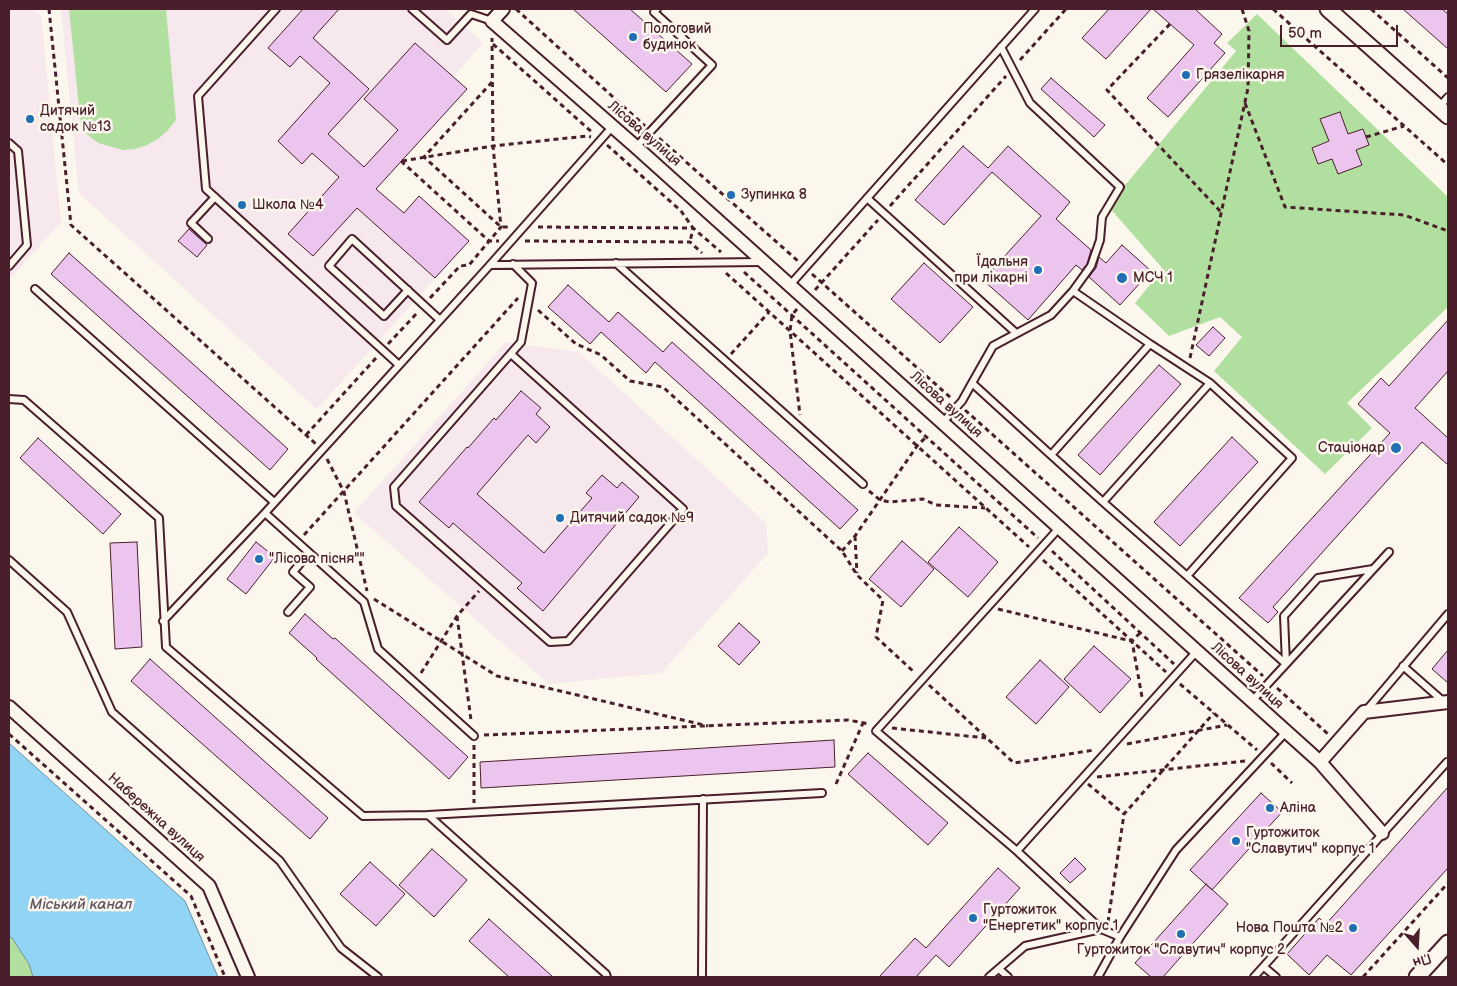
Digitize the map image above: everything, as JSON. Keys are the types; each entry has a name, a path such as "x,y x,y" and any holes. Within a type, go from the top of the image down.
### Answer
{"street":[{"path":"492,21 503,9"},
{"path":"1328,9 1445,107"},
{"name":"Лісова вулиця","path":"492,21 613,126 1320,762 1382,833"},
{"path":"1320,762 1364,712 1446,702"},
{"name":"Набережна вулиця","path":"9,706 209,886 248,977"},
{"path":"1417,977 1448,943"}],"lane":[{"path":"276,9 198,96 206,189 399,365"},
{"path":"412,9 448,40 471,14 492,21"},
{"path":"636,147 712,65 654,12 657,9"},
{"path":"790,285 1035,9"},
{"path":"943,422 959,404 993,346 1051,315 1073,291 1091,266 1100,240 1102,217 1120,187 1030,103 1001,47"},
{"path":"163,621 265,513 613,126"},
{"path":"9,143 18,151 27,245 9,266"},
{"path":"208,239 191,223 215,197"},
{"path":"867,198 1016,334"},
{"path":"408,290 384,316 330,266 352,239 408,290 440,320"},
{"path":"490,265 764,262"},
{"path":"616,263 863,484"},
{"path":"511,354 683,509 568,641 550,642 396,506 394,487 521,342 532,283 513,264"},
{"path":"35,289 274,502"},
{"path":"1073,291 1210,383 1292,458 1187,576"},
{"path":"1051,455 1150,344"},
{"path":"972,383 1286,664"},
{"path":"1103,502 1210,383"},
{"path":"9,399 24,400 159,518 163,621 166,647 362,816 428,815 822,793"},
{"path":"265,513 364,602 378,648 474,736"},
{"path":"1060,527 876,731 1018,851 1104,930 1120,937"},
{"path":"1252,701 1389,552"},
{"path":"288,612 310,587 293,572 309,553"},
{"path":"9,560 67,612 112,712 280,861 341,948 378,977"},
{"path":"1286,664 1284,616 1318,578 1373,569"},
{"path":"1364,712 1448,614"},
{"path":"1018,851 1197,651"},
{"path":"1403,666 1446,702"},
{"path":"1098,977 1120,937 1176,850 1286,732"},
{"path":"1254,977 1447,762"},
{"path":"702,977 703,799"},
{"path":"428,815 608,976"},
{"path":"989,977 1025,946 1104,930"},
{"path":"1264,967 1276,977"},
{"path":"999,969 1008,977"}],"path":[{"path":"49,9 71,225 322,450 344,492 368,595 497,676 708,726"},
{"path":"515,9 1337,742"},
{"path":"802,430 790,331 792,315 1066,9"},
{"path":"1187,368 1248,88 1249,32 1242,9"},
{"path":"1273,9 1448,165"},
{"path":"1371,9 1448,78"},
{"path":"492,21 492,146 501,228"},
{"path":"1170,24 1107,90 1221,212"},
{"path":"424,157 492,82"},
{"path":"1245,102 1285,206 1404,215 1448,231"},
{"path":"1366,137 1405,126"},
{"path":"601,140 587,136 492,146 401,161 489,241 690,242 1172,678 1214,713 1262,758 1292,782"},
{"path":"424,157 501,228"},
{"path":"306,435 460,266 469,264 501,228 693,228 792,315 1180,670"},
{"path":"297,543 532,283"},
{"path":"529,302 576,344 602,355 630,381 663,388 842,551 857,575 882,600 876,637 1014,763 1227,725"},
{"path":"725,360 768,312"},
{"path":"842,551 855,536 917,446 926,437"},
{"path":"863,484 880,500 890,502 923,500 936,505 986,508"},
{"path":"855,536 857,575"},
{"path":"415,682 457,616 484,584"},
{"path":"988,606 1132,641"},
{"path":"457,616 474,736 474,812"},
{"path":"1132,641 1140,633"},
{"path":"1132,641 1144,710"},
{"path":"1104,930 1124,814 1214,713"},
{"path":"474,736 848,720 879,727 986,738"},
{"path":"836,784 863,723"},
{"path":"9,734 191,896 226,977"},
{"path":"1082,779 1262,758"},
{"path":"1082,779 1124,814"},
{"path":"1363,977 1448,883"}],"shaded area":[{"name":"Дитячий садок №13","path":"9,9 33,9 41,16 61,222 9,280"},
{"name":"Школа №4","path":"61,9 445,9 483,43 453,77 401,161 377,189 403,213 419,196 469,241 317,409 79,193"},
{"name":"Дитячий садок №9","path":"506,342 579,352 766,523 768,553 661,673 549,684 354,513"}],"green space":[{"path":"69,9 166,9 176,120 159,138 135,149 123,150 98,143 81,126"},
{"path":"1257,14 1448,197 1448,307 1347,403 1372,428 1325,474 1214,371 1242,337 1220,317 1169,336 1135,303 1163,269 1108,206 1236,51 1227,43"},
{"path":"9,937 12,938 29,964 33,977 9,977"}],"water":[{"name":"Міський канал","path":"9,743 185,901 218,977 33,977 29,964 12,938 9,937"}],"building":[{"path":"303,9 339,9 313,38 369,89 328,134 364,167 398,130 364,99 415,43 467,89 376,189 404,213 419,196 469,241 435,278 357,208 313,256 288,234 339,177 312,153 302,164 278,141 330,83 300,56 290,67 268,48"},
{"name":"Пологовий будинок","path":"573,9 630,9 692,64 666,92"},
{"path":"1109,9 1151,9 1106,59 1082,38"},
{"name":"Грязелікарня","path":"1153,9 1195,9 1222,34 1214,43 1225,53 1168,117 1147,98 1194,45"},
{"path":"1403,9 1442,9 1448,14 1448,49"},
{"path":"1051,78 1105,125 1094,137 1041,89"},
{"path":"1340,112 1348,134 1363,129 1369,145 1356,150 1362,165 1338,174 1332,159 1318,164 1312,148 1329,141 1320,119"},
{"path":"963,146 988,168 1008,146 1070,202 1056,219 1091,250 1087,264 1082,270 1076,265 1028,320 983,280 1041,216 992,172 944,225 915,200"},
{"path":"189,229 207,245 197,257 178,241"},
{"path":"1122,245 1151,271 1120,305 1089,277 1096,268 1099,257 1106,263"},
{"path":"69,253 288,449 270,470 51,274"},
{"path":"924,263 973,307 940,343 891,299"},
{"path":"568,285 609,322 618,312 663,352 672,342 858,510 840,529 655,362 646,373 601,332 590,344 548,307"},
{"path":"1448,320 1448,371 1415,408 1448,438 1448,465 1422,442 1273,607 1278,612 1268,623 1239,598 1390,433 1358,404 1381,378 1389,386"},
{"path":"1213,327 1225,338 1209,356 1196,345"},
{"path":"1159,365 1181,384 1100,475 1078,455"},
{"path":"521,391 541,408 536,414 550,427 536,443 528,435 477,494 544,553 592,498 586,493 602,475 617,488 622,482 639,497 543,611 517,588 522,583 453,523 449,528 419,502 467,447 494,418 496,420"},
{"path":"1232,437 1258,462 1180,546 1154,522"},
{"path":"38,438 121,514 103,534 20,458"},
{"path":"959,527 998,562 968,597 928,562"},
{"path":"902,541 934,569 901,607 869,579"},
{"path":"137,542 142,647 115,649 110,543"},
{"path":"256,542 275,557 246,594 227,579"},
{"path":"305,614 333,639 335,638 468,757 449,779 289,633"},
{"path":"739,623 760,642 739,665 718,646"},
{"path":"1094,646 1131,679 1100,713 1064,679"},
{"path":"1448,650 1448,683 1432,669"},
{"path":"150,659 328,818 310,839 131,681"},
{"path":"1040,660 1069,687 1036,724 1006,697"},
{"path":"834,740 835,767 481,788 480,762"},
{"path":"868,753 948,823 928,845 848,774"},
{"path":"1448,787 1448,868 1351,975 1327,955 1309,975 1287,954 1319,918 1326,924"},
{"name":"Гуртожиток \"Славутич\" корпус 1","path":"1261,793 1282,812 1212,890 1190,870"},
{"path":"432,849 467,880 434,917 399,885"},
{"path":"1075,858 1086,869 1070,883 1060,873"},
{"path":"370,862 405,894 376,926 340,894"},
{"name":"Гуртожиток \"Енергетик\" корпус 1","path":"998,868 1020,888 949,967 936,955 916,977 879,977 915,938 926,948"},
{"name":"Гуртожиток \"Славутич\" корпус 2","path":"1206,884 1228,904 1163,977 1151,977 1135,963"},
{"path":"489,919 553,977 509,977 469,941"}],"place":[{"name":"Пологовий будинок","path":"633,37"},
{"name":"Грязелікарня","path":"1186,75"},
{"name":"Дитячий садок №13","path":"30,119"},
{"name":"Зупинка 8","path":"731,195"},
{"name":"Школа №4","path":"242,205"},
{"name":"Їдальня при лікарні","path":"1038,270"},
{"name":"МСЧ 1","path":"1122,278"},
{"name":"Стаціонар","path":"1396,448"},
{"name":"Дитячий садок №9","path":"560,518"},
{"name":"\"Лісова пісня\"\"","path":"259,559"},
{"name":"Аліна","path":"1270,808"},
{"name":"Гуртожиток \"Славутич\" корпус 1","path":"1236,841"},
{"name":"Гуртожиток \"Енергетик\" корпус 1","path":"973,918"},
{"name":"Нова Пошта №2","path":"1353,928"},
{"name":"Гуртожиток \"Славутич\" корпус 2","path":"1181,934"}]}
